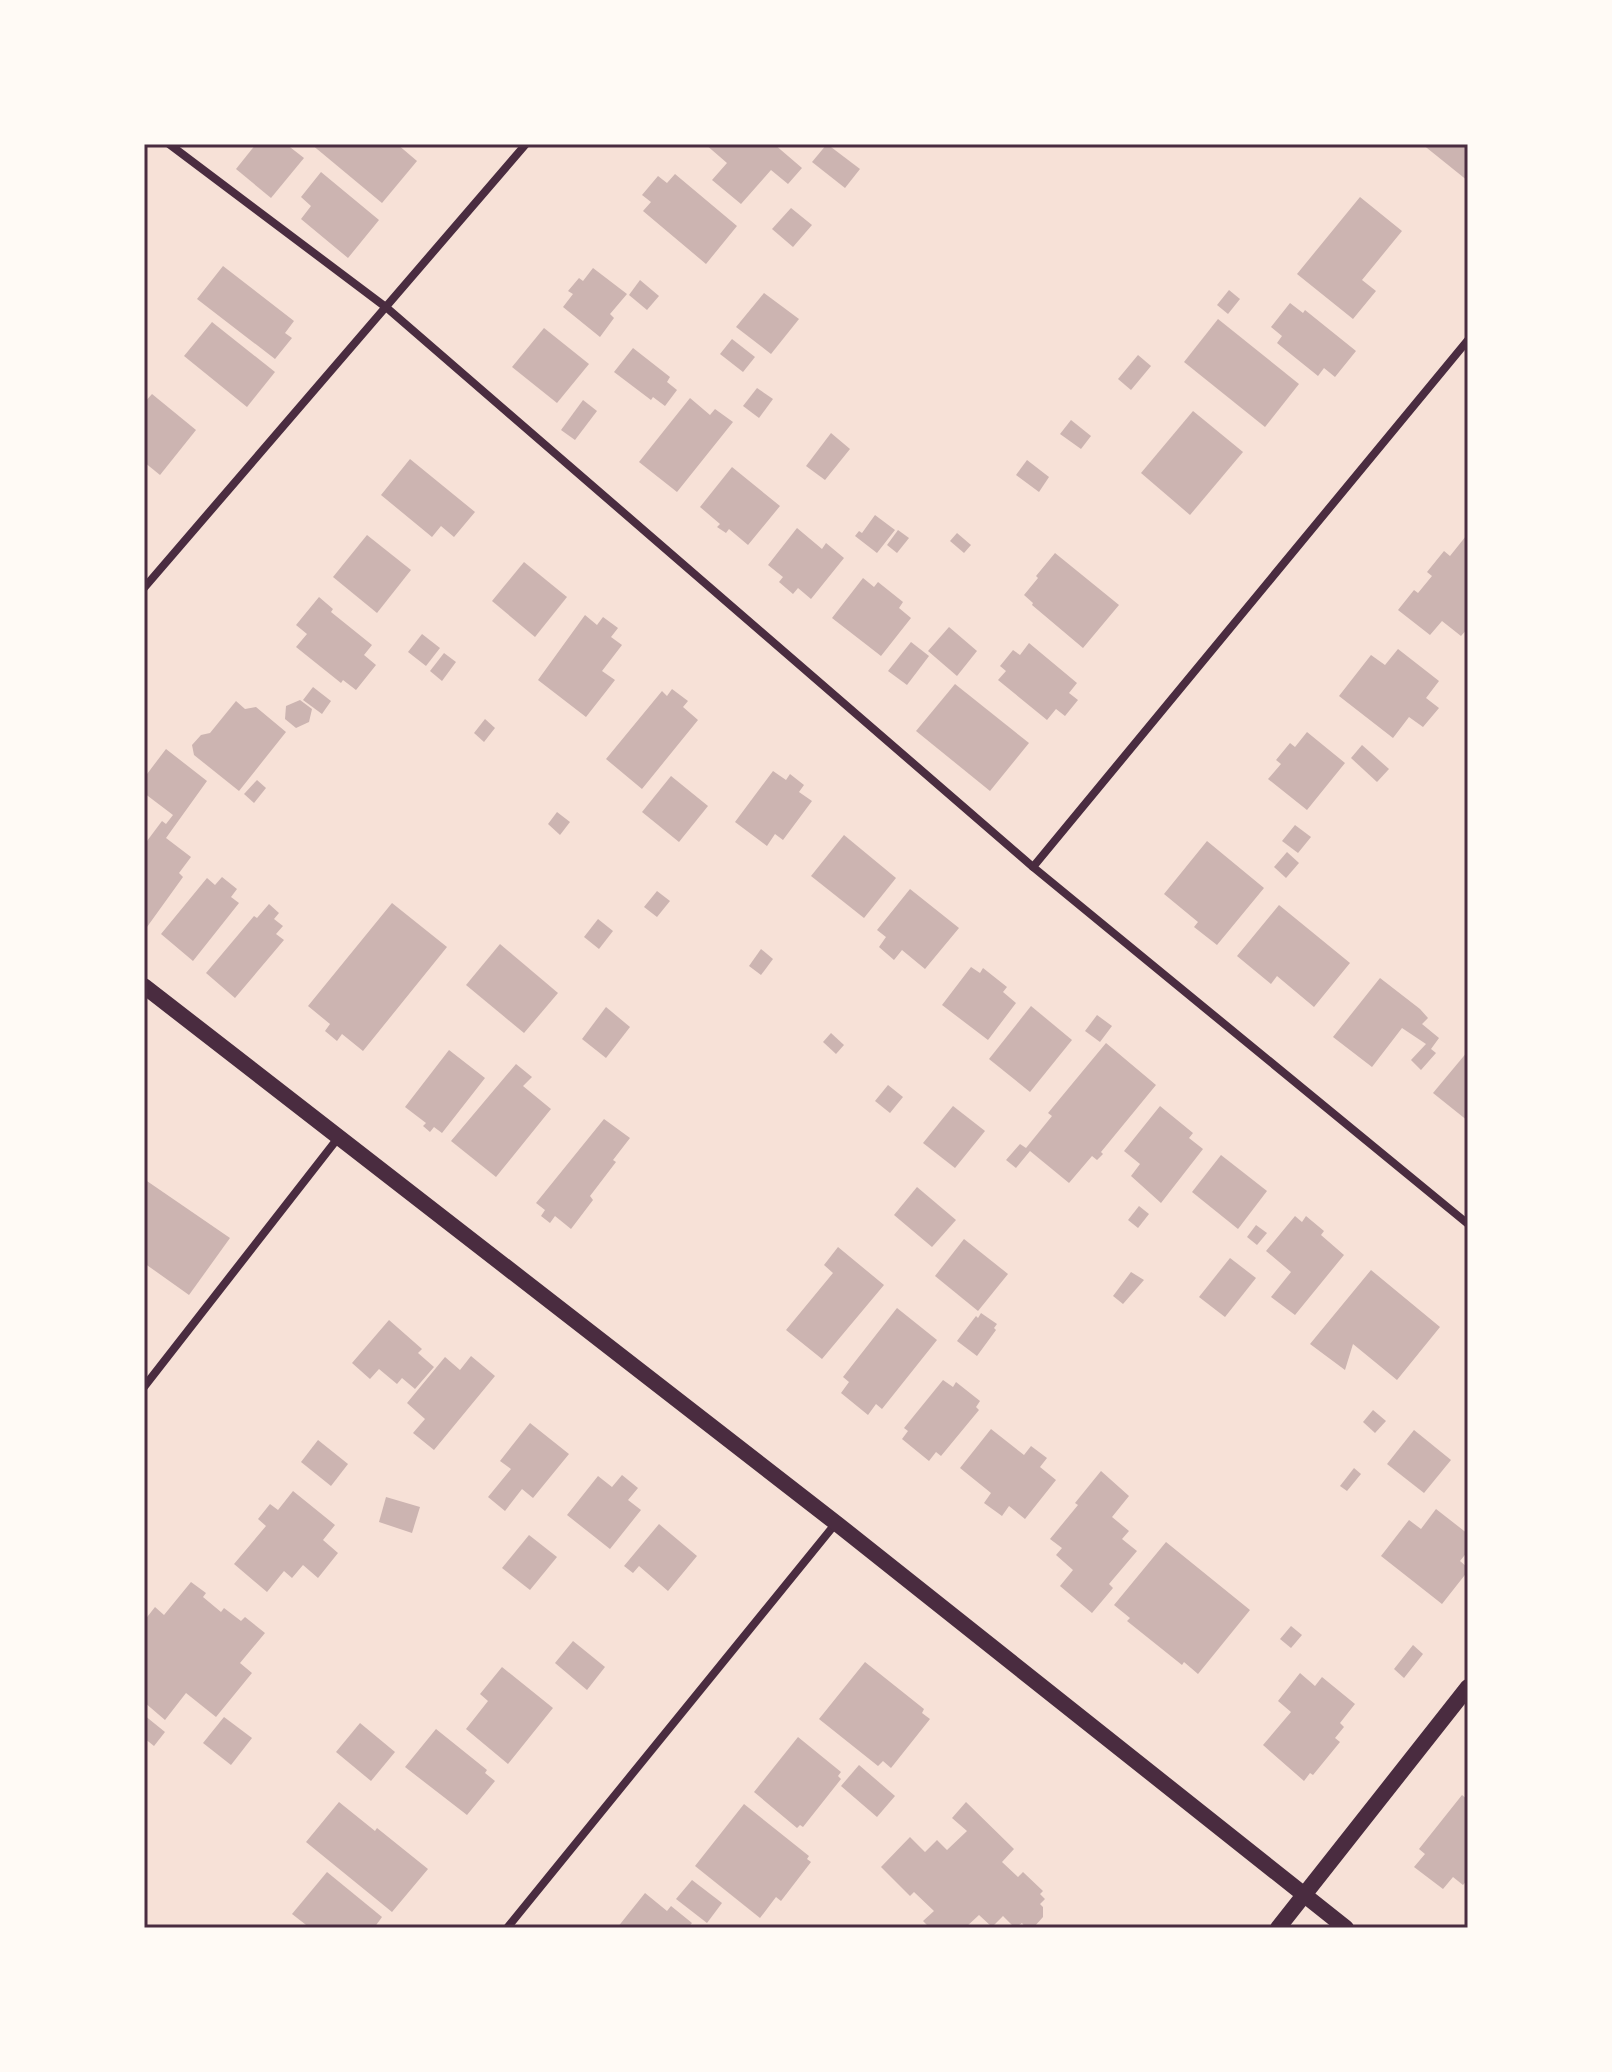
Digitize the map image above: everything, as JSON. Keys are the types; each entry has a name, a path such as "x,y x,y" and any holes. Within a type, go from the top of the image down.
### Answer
{"main road":[{"path":"144,986 836,1523 1346,1928"},
{"path":"1278,1928 1468,1687"}],"street":[{"path":"169,144 387,308 1033,867 1468,1224"},
{"path":"144,588 526,144"},
{"path":"1033,867 1468,340"},
{"path":"144,1387 338,1138"},
{"path":"507,1928 836,1523"}],"building":[{"path":"256,144 286,144 304,158 271,198 236,169"},
{"path":"311,144 397,144 417,161 382,203"},
{"path":"705,144 774,144 802,168 788,184 771,170 741,204 712,180 727,163"},
{"path":"827,144 860,169 845,188 812,162"},
{"path":"1422,144 1468,144 1468,181"},
{"path":"321,172 379,220 348,258 301,219 311,206 301,197"},
{"path":"675,174 737,226 706,264 643,211 651,202 642,195 658,176 667,183"},
{"path":"1360,197 1402,231 1362,280 1376,291 1353,319 1297,274"},
{"path":"791,208 812,225 793,247 772,229"},
{"path":"223,266 294,321 285,333 292,338 275,359 197,299"},
{"path":"593,268 627,294 610,314 614,318 600,337 563,307 573,294 568,291 579,278 583,281"},
{"path":"640,280 659,296 647,310 629,295"},
{"path":"1229,290 1240,299 1228,314 1217,305"},
{"path":"764,293 799,319 771,354 736,327"},
{"path":"1290,303 1303,313 1305,310 1356,351 1335,377 1324,368 1318,376 1277,343 1282,336 1271,327"},
{"path":"1218,319 1299,384 1265,427 1184,362"},
{"path":"212,322 275,372 247,407 184,356"},
{"path":"544,328 589,364 557,403 512,367"},
{"path":"732,339 755,357 743,372 720,354"},
{"path":"633,348 670,377 667,382 677,390 665,406 653,397 651,400 614,372"},
{"path":"1138,355 1151,366 1131,390 1118,379"},
{"path":"757,388 773,399 759,418 743,406"},
{"path":"152,394 196,430 160,475 144,462 144,403"},
{"path":"690,398 710,415 715,409 733,422 677,492 639,462"},
{"path":"583,400 597,411 575,440 561,430"},
{"path":"1193,411 1243,452 1190,515 1141,473"},
{"path":"1071,420 1091,436 1081,449 1060,434"},
{"path":"831,433 850,449 825,480 806,466"},
{"path":"410,459 475,512 454,537 441,526 432,537 381,495"},
{"path":"1027,460 1049,477 1039,492 1016,475"},
{"path":"732,467 780,506 748,545 729,529 726,533 717,527 720,524 700,507"},
{"path":"875,515 895,530 877,553 855,536 859,531 862,533"},
{"path":"797,528 822,549 826,543 844,558 811,599 798,588 793,594 779,582 783,577 768,565"},
{"path":"898,530 909,538 897,553 887,545"},
{"path":"957,533 971,545 964,553 950,541"},
{"path":"367,535 411,570 377,613 333,577"},
{"path":"1466,536 1468,628 1461,636 1442,621 1430,635 1398,610 1414,590 1418,593 1432,576 1427,572 1444,551 1450,556"},
{"path":"1055,553 1119,605 1083,648 1024,595"},
{"path":"524,562 567,597 535,637 492,601"},
{"path":"863,578 874,587 878,582 903,602 899,608 911,618 881,656 832,618"},
{"path":"319,597 333,609 331,612 372,645 364,655 376,665 356,690 343,680 341,683 296,647 307,634 296,625"},
{"path":"585,615 597,625 603,617 618,628 611,637 622,645 602,671 615,680 586,717 538,680"},
{"path":"949,627 977,651 957,676 928,651"},
{"path":"422,634 440,648 426,666 408,652"},
{"path":"911,642 929,656 907,685 888,671"},
{"path":"1029,643 1077,683 1069,693 1078,700 1065,716 1056,709 1047,720 998,680 1006,671 1000,666 1013,650 1020,655"},
{"path":"1398,649 1439,681 1426,698 1439,708 1423,727 1409,717 1393,738 1339,696 1371,655 1385,665"},
{"path":"444,653 456,662 442,681 430,671"},
{"path":"955,684 1029,743 990,791 916,731"},
{"path":"313,687 331,701 322,714 303,700"},
{"path":"672,689 688,701 683,707 698,720 642,789 606,759 662,691 667,696"},
{"path":"300,700 312,709 309,722 296,728 285,719 286,706"},
{"path":"236,701 245,709 256,707 286,732 239,791 194,755 192,745 201,735 210,733"},
{"path":"485,719 495,728 484,742 474,733"},
{"path":"1307,732 1345,763 1307,810 1268,779 1281,764 1276,760 1290,743 1295,747"},
{"path":"1362,745 1389,769 1377,782 1351,758"},
{"path":"166,749 207,781 166,838 191,857 179,873 183,877 147,927 144,924 144,845 162,821 166,824 173,815 144,793 144,778"},
{"path":"773,771 786,780 790,774 804,785 799,792 812,801 783,840 775,834 767,846 735,822"},
{"path":"671,776 708,806 679,842 642,812"},
{"path":"257,780 266,788 254,803 244,794"},
{"path":"557,812 570,822 560,835 548,824"},
{"path":"1295,825 1311,837 1298,853 1282,841"},
{"path":"844,835 896,878 864,918 811,876"},
{"path":"1207,841 1264,888 1217,945 1194,927 1198,922 1164,894"},
{"path":"1287,852 1299,863 1286,878 1274,867"},
{"path":"222,877 237,889 231,897 239,903 193,961 161,934 207,878 215,885"},
{"path":"910,889 959,928 925,969 902,950 894,960 879,947 886,937 877,930"},
{"path":"657,891 670,901 657,917 644,907"},
{"path":"392,903 447,947 363,1051 342,1034 337,1041 325,1031 330,1024 308,1006"},
{"path":"269,904 279,913 274,919 283,926 276,934 284,940 235,998 206,973 254,916 257,918"},
{"path":"1279,905 1350,963 1314,1007 1277,976 1271,984 1237,956"},
{"path":"598,919 613,931 599,949 584,937"},
{"path":"500,944 558,993 524,1033 466,985"},
{"path":"761,949 773,959 761,975 749,966"},
{"path":"971,967 980,973 983,968 1007,987 1003,992 1016,1003 988,1040 942,1005"},
{"path":"1380,978 1420,1009 1428,1018 1422,1024 1439,1038 1431,1049 1436,1053 1421,1070 1411,1060 1426,1044 1402,1028 1372,1067 1333,1037"},
{"path":"1031,1006 1072,1040 1030,1092 989,1059"},
{"path":"606,1007 630,1027 606,1058 582,1039"},
{"path":"1097,1015 1112,1026 1100,1042 1085,1031"},
{"path":"831,1033 844,1045 836,1054 823,1042"},
{"path":"1106,1043 1156,1085 1101,1152 1103,1154 1097,1160 1092,1156 1069,1183 1030,1151 1016,1168 1006,1160 1020,1144 1026,1148 1052,1116 1048,1113"},
{"path":"449,1050 485,1078 442,1133 434,1127 430,1132 423,1126 426,1123 405,1107"},
{"path":"1468,1051 1468,1121 1433,1093"},
{"path":"516,1064 532,1077 523,1086 551,1109 496,1177 451,1141"},
{"path":"888,1085 903,1097 890,1113 875,1101"},
{"path":"953,1106 985,1131 955,1168 923,1143"},
{"path":"1160,1106 1193,1133 1189,1138 1203,1149 1161,1203 1131,1176 1140,1164 1124,1151"},
{"path":"604,1119 630,1138 590,1196 593,1200 571,1229 555,1216 550,1223 541,1216 545,1210 536,1203"},
{"path":"1221,1155 1267,1191 1238,1229 1192,1192"},
{"path":"144,1179 230,1238 189,1295 144,1263"},
{"path":"917,1187 956,1220 932,1247 894,1215"},
{"path":"1139,1206 1149,1214 1138,1228 1128,1220"},
{"path":"1295,1216 1302,1222 1306,1216 1324,1231 1321,1235 1344,1255 1295,1315 1271,1297 1291,1272 1266,1251"},
{"path":"1256,1225 1267,1233 1257,1245 1247,1237"},
{"path":"964,1239 1008,1274 978,1311 935,1276"},
{"path":"838,1247 884,1285 822,1359 786,1330 833,1273 824,1265"},
{"path":"1230,1258 1256,1278 1225,1317 1199,1297"},
{"path":"1371,1270 1440,1327 1397,1380 1353,1344 1345,1370 1310,1344"},
{"path":"1131,1272 1144,1280 1123,1304 1113,1296"},
{"path":"897,1308 937,1340 882,1409 876,1404 868,1415 841,1393 849,1382 843,1377"},
{"path":"981,1313 997,1324 977,1356 957,1341"},
{"path":"389,1320 422,1349 418,1353 434,1367 415,1389 402,1378 397,1384 379,1369 370,1379 352,1363"},
{"path":"471,1356 495,1376 434,1450 413,1433 425,1419 407,1403 445,1357 460,1370"},
{"path":"943,1380 953,1387 956,1382 980,1401 976,1407 979,1410 941,1456 936,1452 929,1461 902,1439 908,1431 904,1428"},
{"path":"1373,1410 1386,1421 1375,1433 1363,1422"},
{"path":"530,1423 569,1454 533,1498 522,1489 505,1511 488,1497 511,1469 500,1461"},
{"path":"991,1429 1024,1455 1031,1446 1047,1458 1040,1467 1056,1480 1025,1519 1009,1506 1002,1516 984,1503 991,1493 960,1468"},
{"path":"1414,1430 1451,1460 1424,1493 1387,1464"},
{"path":"318,1440 348,1464 331,1486 301,1462"},
{"path":"1354,1468 1361,1474 1347,1491 1340,1486"},
{"path":"1101,1471 1129,1496 1112,1517 1129,1531 1122,1539 1137,1551 1109,1584 1113,1588 1092,1613 1060,1586 1073,1570 1056,1555 1062,1548 1050,1539"},
{"path":"622,1475 638,1488 628,1500 641,1510 610,1549 567,1515 598,1476 612,1487"},
{"path":"293,1491 335,1525 323,1540 338,1553 318,1578 303,1565 292,1578 284,1571 267,1592 234,1564 266,1526 258,1519 270,1504 278,1510"},
{"path":"386,1497 420,1507 412,1533 379,1522"},
{"path":"1436,1509 1468,1534 1468,1551 1460,1561 1468,1571 1442,1604 1381,1556 1409,1520 1421,1529"},
{"path":"659,1524 697,1556 668,1591 639,1566 633,1573 624,1566"},
{"path":"529,1535 557,1557 530,1590 502,1568"},
{"path":"1166,1542 1250,1610 1198,1674 1127,1621 1130,1618 1114,1605"},
{"path":"191,1582 206,1593 203,1597 221,1612 224,1608 241,1621 245,1617 265,1633 240,1663 252,1673 216,1717 186,1693 165,1720 144,1702 144,1621 155,1607 164,1615"},
{"path":"1291,1626 1302,1635 1291,1648 1280,1639"},
{"path":"573,1641 605,1667 587,1690 555,1663"},
{"path":"1413,1645 1423,1654 1404,1678 1394,1669"},
{"path":"865,1662 924,1709 922,1713 930,1719 891,1768 883,1761 878,1766 819,1719"},
{"path":"502,1667 553,1708 508,1764 466,1729 488,1701 480,1694"},
{"path":"1300,1673 1315,1686 1322,1677 1355,1704 1340,1723 1344,1727 1335,1738 1340,1742 1313,1775 1310,1773 1304,1781 1263,1745 1291,1712 1278,1701"},
{"path":"144,1715 165,1732 154,1746 144,1738"},
{"path":"224,1717 252,1738 231,1765 203,1743"},
{"path":"360,1723 395,1752 371,1781 336,1752"},
{"path":"436,1729 487,1770 485,1773 495,1781 467,1815 405,1767"},
{"path":"798,1737 841,1772 838,1776 841,1779 803,1827 800,1825 797,1828 754,1792"},
{"path":"859,1765 895,1796 877,1817 841,1786"},
{"path":"1462,1795 1468,1800 1468,1879 1463,1885 1453,1877 1443,1889 1414,1867 1425,1854 1419,1849"},
{"path":"339,1802 428,1869 392,1912 306,1842"},
{"path":"966,1802 1014,1849 1002,1862 1018,1877 1023,1872 1043,1891 1040,1894 1045,1899 1040,1904 1043,1917 1034,1927 1025,1927 1022,1923 1015,1928 1003,1916 992,1927 979,1915 965,1928 930,1928 923,1921 934,1911 914,1892 910,1896 881,1867 910,1837 925,1852 937,1840 947,1850 967,1831 952,1818"},
{"path":"744,1804 809,1856 807,1859 811,1862 781,1901 776,1897 760,1918 695,1866"},
{"path":"327,1872 382,1917 374,1928 310,1928 292,1914"},
{"path":"692,1880 722,1903 707,1923 676,1899"},
{"path":"645,1893 667,1911 671,1906 692,1923 688,1928 617,1928"}]}
